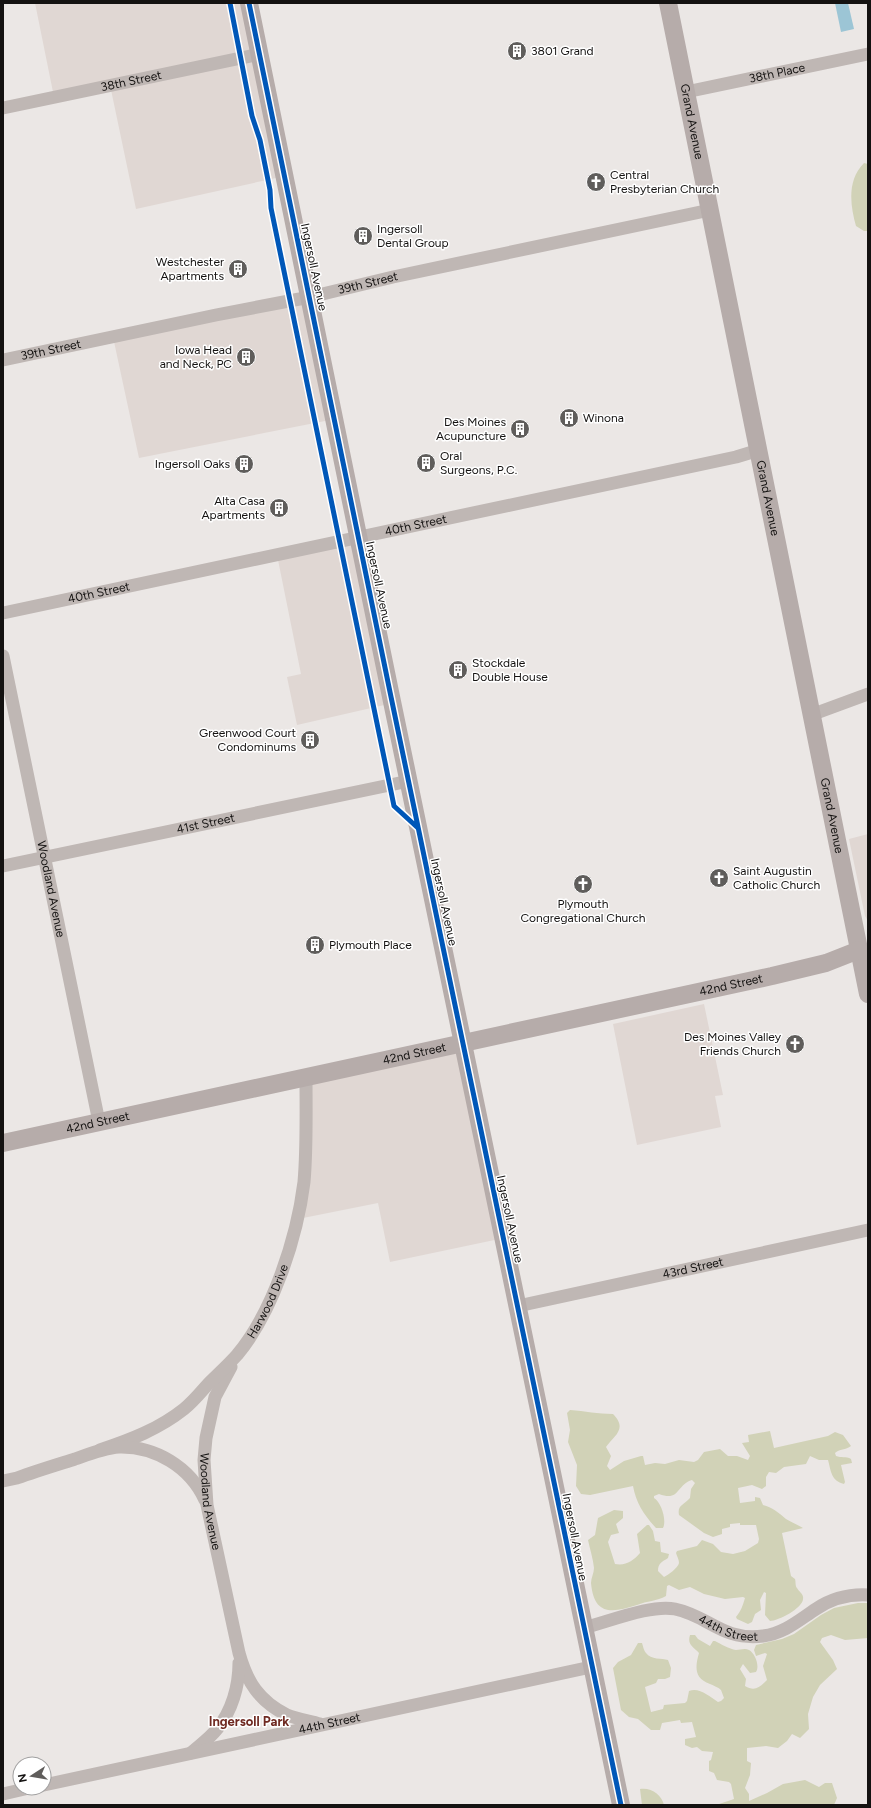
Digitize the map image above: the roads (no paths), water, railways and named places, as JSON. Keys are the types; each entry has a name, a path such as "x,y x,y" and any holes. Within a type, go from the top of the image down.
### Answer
{"main road":[{"name":"Ingersoll Avenue","path":"250,3 462,1044 518,1306 591,1667 621,1805"},
{"name":"Grand Avenue","path":"668,3 809,694 811,715 863,947 868,994"},
{"name":"42nd Street","path":"3,1143 772,976 826,963 863,947"}],"street":[{"name":"38th Street","path":"3,108 260,54"},
{"name":"38th Place","path":"686,92 868,54"},
{"name":"39th Street","path":"3,360 209,316 310,297 393,277 710,210"},
{"name":"40th Street","path":"3,613 359,538 729,458 759,450"},
{"name":"Woodland Avenue","path":"3,656 99,1122"},
{"path":"811,715 868,694"},
{"name":"41st Street","path":"3,866 408,781"},
{"name":"Harwood Drive","path":"3,1481 17,1478 138,1437 185,1409 237,1355 258,1323 275,1290 288,1255 298,1219 304,1182 306,1077"},
{"name":"43rd Street","path":"518,1306 868,1230"},
{"name":"Woodland Avenue","path":"237,1355 216,1397 206,1438 204,1460 207,1505 240,1653 245,1672 253,1688 266,1702 288,1715 324,1725"},
{"name":"Harwood Drive","path":"100,1450 118,1447 137,1448 163,1456 179,1466 192,1479 203,1494 207,1505"},
{"name":"44th Street","path":"583,1628 644,1610 666,1608 686,1612 724,1632 741,1635 764,1636 789,1627 815,1609 837,1599 854,1595 868,1595"},
{"name":"Woodland Avenue","path":"191,1753 217,1729 229,1709 237,1688 240,1653"},
{"name":"44th Street","path":"52,1783 591,1667"}],"water":[{"path":"835,3 848,3 854,29 841,32"}],"place":[{"name":"3801 Grand","path":"517,51"},
{"name":"Central Presbyterian Church","path":"596,182"},
{"name":"Ingersoll Dental Group","path":"363,236"},
{"name":"Westchester Apartments","path":"238,269"},
{"name":"Iowa Head and Neck, PC","path":"246,357"},
{"name":"Winona","path":"569,418"},
{"name":"Des Moines Acupuncture","path":"520,429"},
{"name":"Oral Surgeons, P.C.","path":"426,463"},
{"name":"Ingersoll Oaks","path":"244,464"},
{"name":"Alta Casa Apartments","path":"279,508"},
{"name":"Stockdale Double House","path":"458,670"},
{"name":"Greenwood Court Condominums","path":"310,740"},
{"name":"Saint Augustin Catholic Church","path":"719,878"},
{"name":"Plymouth Congregational Church","path":"583,884"},
{"name":"Plymouth Place","path":"315,945"},
{"name":"Des Moines Valley Friends Church","path":"795,1044"}],"district":[{"name":"Ingersoll Park","path":"249,1721"}]}
